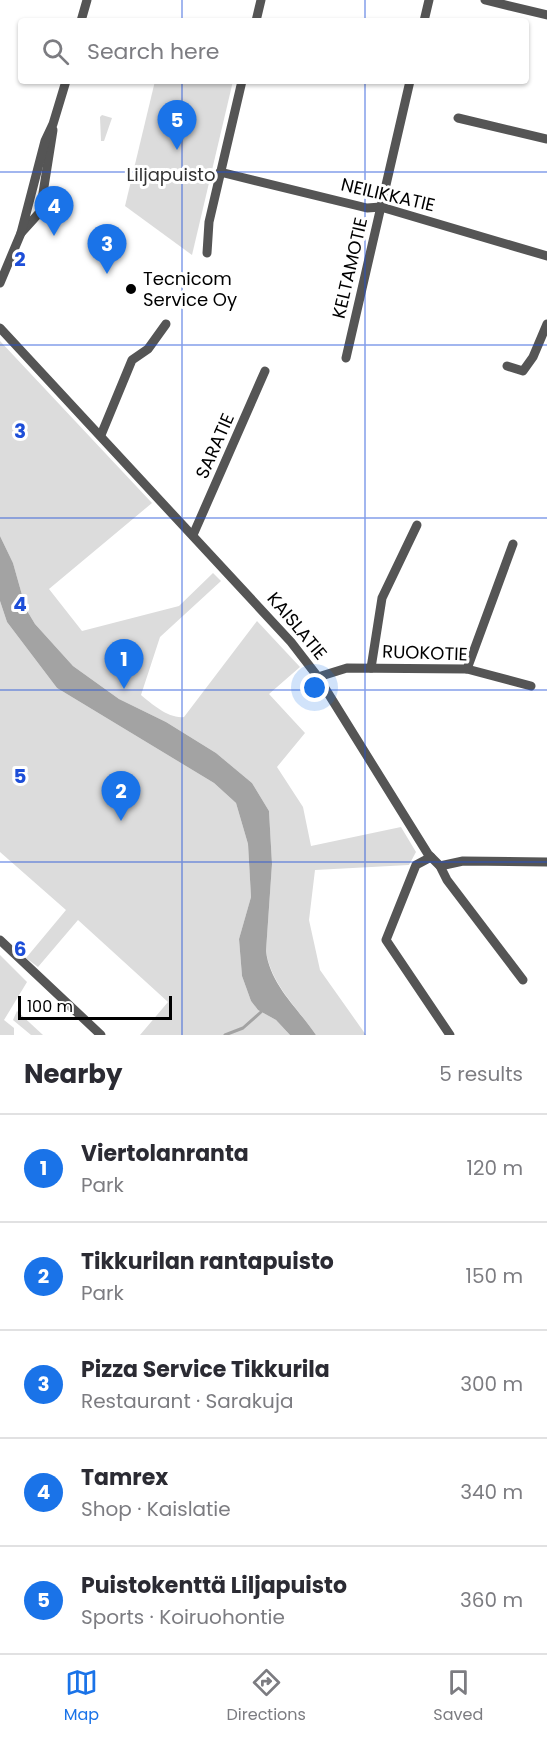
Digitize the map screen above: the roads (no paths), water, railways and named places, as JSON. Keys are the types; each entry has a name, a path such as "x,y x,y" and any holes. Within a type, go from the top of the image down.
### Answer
{"street":[{"path":"82,18 87,0"},
{"path":"257,18 261,0"},
{"path":"425,18 429,0"},
{"path":"485,0 547,15"},
{"path":"0,283 21,233 45,141 53,124 65,84"},
{"path":"207,253 209,222 241,84"},
{"name":"KELTAMOTIE","path":"346,358 409,84"},
{"path":"458,118 547,139"},
{"path":"21,233 31,226 40,212 53,144 53,124"},
{"name":"NEILIKKATIE","path":"220,172 367,208 381,207 547,256"},
{"path":"101,435 132,360 148,349 166,324"},
{"path":"507,366 523,371 533,357 547,324"},
{"name":"KAISLATIE","path":"0,328 261,607 318,677 431,857 440,866 447,880 523,980"},
{"name":"SARATIE","path":"193,536 265,371"},
{"path":"370,668 381,598 417,525"},
{"path":"467,669 513,544"},
{"name":"RUOKOTIE","path":"318,677 347,668 467,669 531,686"},
{"path":"431,857 416,865 386,940 450,1035"},
{"path":"440,866 463,861 547,862"},
{"path":"0,940 100,1035"}],"waterway":[{"path":"225,1035 243,1028 261,1012"}],"place":[{"name":"Puistokenttä Liljapuisto","path":"177,150"},
{"name":"Tamrex","path":"54,236"},
{"name":"Pizza Service Tikkurila","path":"107,274"},
{"name":"Tecnicom Service Oy","path":"131,289"},
{"name":"Viertolanranta","path":"124,689"},
{"name":"Tikkurilan rantapuisto","path":"121,821"}],"park label":[{"name":"Liljapuisto","path":"171,175"}]}
